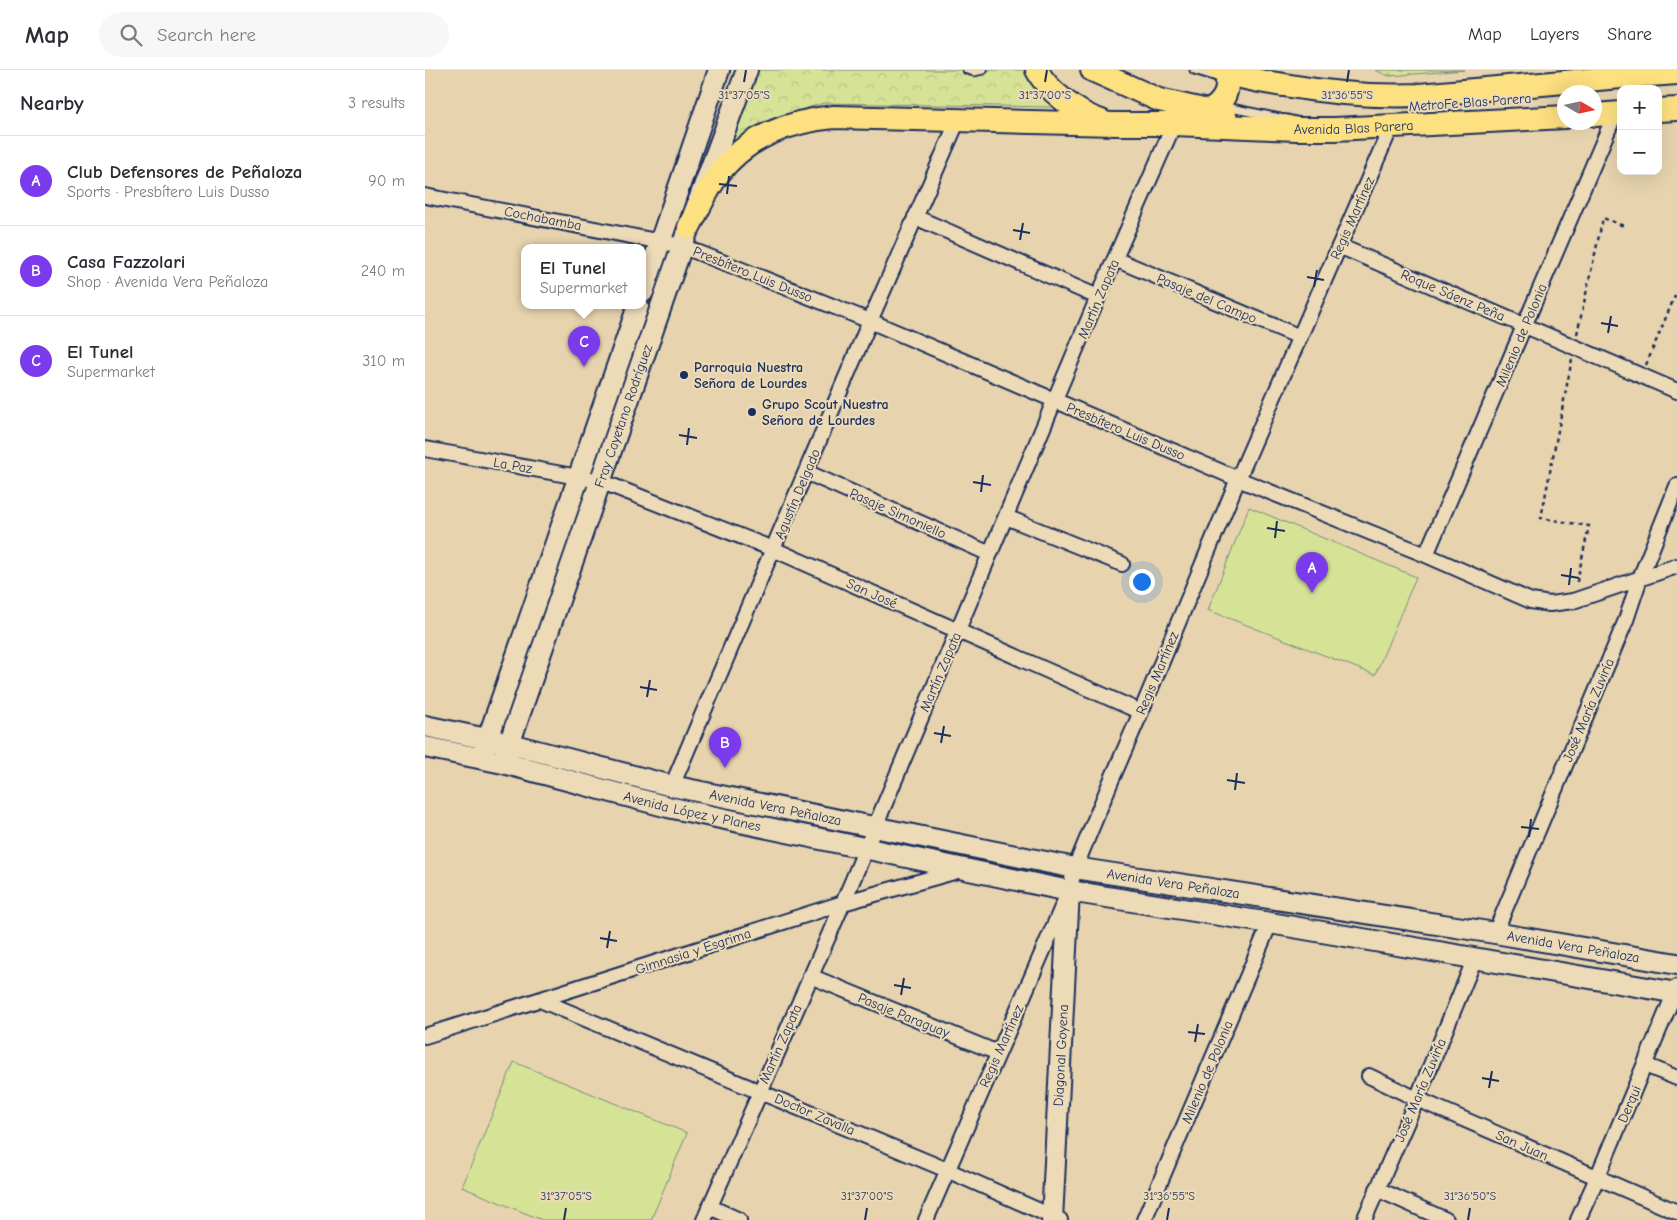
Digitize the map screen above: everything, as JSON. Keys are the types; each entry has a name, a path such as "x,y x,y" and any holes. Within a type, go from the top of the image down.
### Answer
{"main road":[{"path":"646,284 719,70"},
{"name":"Fray Cayetano Rodríguez","path":"503,763 685,236 747,70"},
{"name":"Avenida Blas Parera","path":"1092,70 1159,100 1213,107 1291,124 1391,127 1557,117"},
{"path":"1254,70 1322,92"},
{"path":"1037,72 1051,89 1073,106 1098,120 1115,124"},
{"path":"1174,124 1194,119 1224,98 1225,73 1322,92 1388,96 1419,95 1610,74 1677,73"},
{"path":"1662,110 1677,109"},
{"path":"685,236 709,189 726,165 747,146 769,132 800,122 834,117 1115,124 1291,124"},
{"name":"Fray Cayetano Rodríguez","path":"485,748 637,309"},
{"name":"Avenida López y Planes","path":"425,726 485,748 503,763 668,807 962,870"},
{"name":"Avenida López y Planes","path":"425,747 485,748 510,744 672,786"},
{"name":"Avenida Vera Peñaloza","path":"672,786 1075,868 1495,933 1677,964"},
{"name":"Avenida Vera Peñaloza","path":"962,870 1069,891 1676,991"},
{"name":"Diagonal Goyena","path":"1055,1219 1069,891"}],"street":[{"name":"Milenio de Polonia","path":"1426,555 1525,326 1610,114"},
{"name":"Agustín Delgado","path":"672,786 870,321 958,120"},
{"name":"Martín Zapata","path":"707,1214 843,903 1098,297 1174,124"},
{"name":"Regis Martínez","path":"925,1220 1069,891 1075,868 1111,780 1238,479 1391,127"},
{"name":"Cochabamba","path":"425,196 661,241 685,236"},
{"path":"915,217 1098,297"},
{"name":"Presbítero Luis Dusso","path":"685,236 870,321 1238,479 1426,555 1531,601 1550,604 1573,601 1677,566"},
{"name":"Roque Sáenz Peña","path":"1339,246 1677,391"},
{"name":"Pasaje del Campo","path":"1115,259 1300,337"},
{"name":"La Paz","path":"425,449 601,481"},
{"name":"Pasaje Simoniello","path":"806,472 990,554"},
{"name":"San José","path":"601,481 773,549 1141,712"},
{"name":"José María Zuviría","path":"1495,933 1626,620 1640,578 1677,486"},
{"path":"1006,517 1122,564"},
{"name":"Gimnasia y Esgrima","path":"425,1036 843,903 962,870"},
{"name":"Milenio de Polonia","path":"1144,1220 1270,923"},
{"name":"José María Zuviría","path":"1364,1220 1417,1099 1475,958"},
{"name":"Pasaje Paraguay","path":"810,976 998,1053"},
{"name":"Derqui","path":"1578,1220 1676,991"},
{"name":"Doctor Zavalla","path":"540,1000 947,1170 1055,1219"},
{"path":"1645,1065 1677,1078"},
{"name":"San Juan","path":"1369,1076 1417,1099 1677,1212"},
{"path":"1377,1189 1446,1220"},
{"path":"707,1214 739,1220"}],"lane":[{"path":"967,70 974,72 983,70"},
{"name":"MetroFe Blas Parera","path":"1193,70 1225,73 1269,89 1322,98 1383,103 1677,80"},
{"name":"MetroFe Blas Parera","path":"1353,120 1427,118 1496,113"}],"path":[{"path":"1573,601 1589,526 1541,518 1603,218 1624,226"},
{"path":"1641,376 1677,291"}],"green space":[{"path":"758,70 1023,70 1040,95 1053,107 824,103 770,119 731,143"},
{"path":"1375,70 1465,70 1389,76"},
{"path":"1249,507 1416,577 1375,675 1208,610"},
{"path":"514,1062 687,1133 651,1220 542,1220 462,1187"}],"place":[{"name":"El Tunel","path":"584,367"},
{"name":"Parroquia Nuestra Señora de Lourdes","path":"684,375"},
{"name":"Grupo Scout Nuestra Señora de Lourdes","path":"752,412"},
{"name":"Club Defensores de Peñaloza","path":"1312,593"},
{"name":"Casa Fazzolari","path":"725,768"}]}
